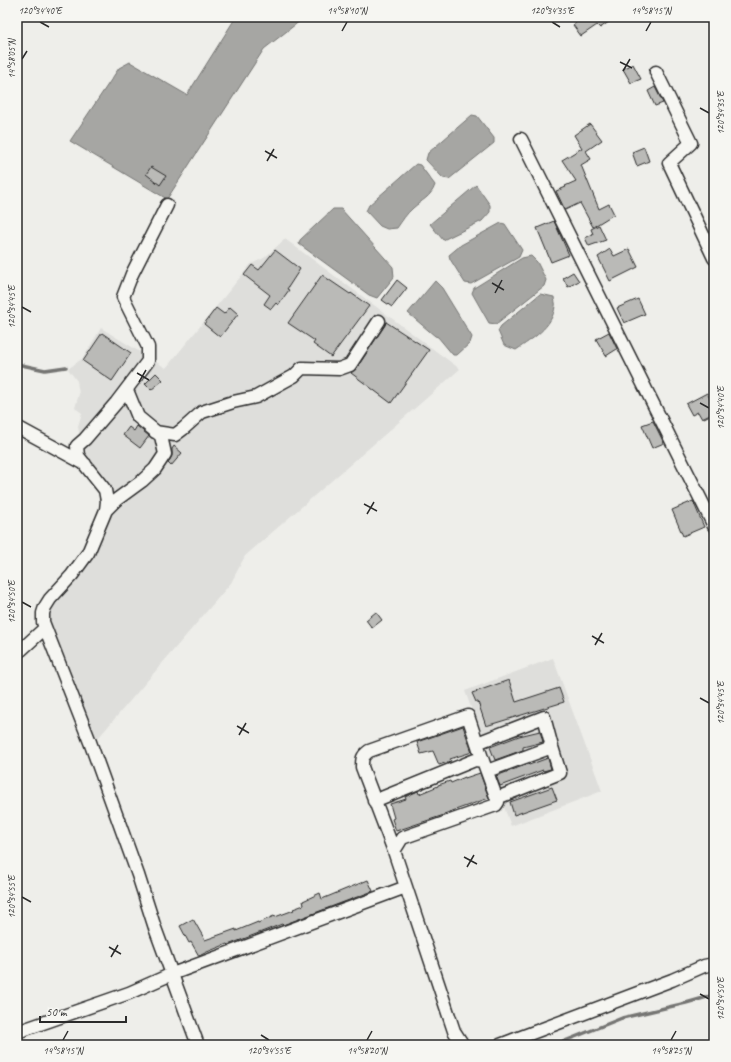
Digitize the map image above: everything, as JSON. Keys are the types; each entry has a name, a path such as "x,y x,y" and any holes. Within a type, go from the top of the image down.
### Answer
{"street":[{"path":"656,72 691,143 669,163 714,258"},
{"path":"521,139 714,526"},
{"path":"166,206 132,274 124,297 148,348 148,361 127,390 85,439 77,446 78,456 86,464 95,479 105,490 107,500 106,510 88,553 72,575 50,599 45,607 43,617 45,628 90,742 198,1045"},
{"path":"155,432 175,435 183,430 202,412 233,402 256,398 294,376 302,368 339,369 350,365 379,322"},
{"path":"106,510 116,500 142,481 155,469 165,454 161,436 138,418 127,390"},
{"path":"17,426 86,464"},
{"path":"17,650 21,650 45,628"},
{"path":"394,851 402,838 496,805 498,802 468,716 369,751 364,755 362,760 362,767 394,851 454,1031 464,1045"},
{"path":"477,743 544,717 560,774 497,798"},
{"path":"374,801 475,760 485,766 552,747"},
{"path":"17,1032 129,993 172,974 406,886"},
{"path":"500,1045 672,980 704,966 714,964"}],"shaded area":[{"path":"236,17 305,17 264,49 167,199 70,141 119,68 130,62 187,95"},
{"path":"472,115 477,116 494,138 494,143 449,179 443,178 426,160 428,153"},
{"path":"416,164 420,165 435,185 433,189 429,195 408,213 397,228 387,229 380,226 366,211 369,205"},
{"path":"476,185 490,205 490,212 482,221 443,240 430,224"},
{"path":"333,209 341,209 393,267 394,277 377,298 369,295 299,244 300,240"},
{"path":"501,223 505,224 522,250 519,257 471,284 465,283 449,255 461,245"},
{"path":"285,239 460,369 245,556 231,583 99,737 93,741 45,617 109,511 83,456 78,426 82,413 75,408 79,394 77,381 68,369 83,358 101,328 166,368 251,264 264,258"},
{"path":"531,256 537,262 546,280 544,286 496,324 489,323 472,293 474,288 522,258"},
{"path":"435,281 442,288 472,337 470,343 457,355 453,355 438,337 408,313"},
{"path":"540,294 554,297 555,305 553,313 546,326 541,332 516,350 504,345 498,331 501,326"},
{"path":"553,658 602,791 511,826 465,691"}],"building":[{"path":"571,17 616,17 600,28 597,25 581,36 573,25 576,23"},
{"path":"633,64 641,79 631,83 623,69"},
{"path":"655,87 663,103 655,106 648,91"},
{"path":"590,124 602,140 586,151 591,159 581,165 599,209 609,204 614,214 593,227 580,203 565,210 556,191 576,181 562,160 582,148 574,135"},
{"path":"644,147 649,161 637,166 632,152"},
{"path":"151,167 166,176 160,185 146,174"},
{"path":"554,221 569,255 551,262 537,228"},
{"path":"599,225 606,240 589,246 585,238 593,234 591,229"},
{"path":"610,249 614,256 629,249 638,267 610,281 598,257"},
{"path":"275,250 300,269 287,289 289,290 278,305 276,303 271,309 264,304 270,295 244,275 252,265 259,270"},
{"path":"573,272 579,281 568,287 563,278"},
{"path":"322,275 369,306 331,357 313,344 315,341 288,323"},
{"path":"397,280 407,288 392,307 382,300"},
{"path":"638,299 645,314 624,323 617,308"},
{"path":"230,307 238,314 220,337 204,324 216,308 224,314"},
{"path":"386,322 429,350 391,403 351,373 356,369"},
{"path":"609,332 617,349 606,356 596,339"},
{"path":"102,333 131,353 112,381 83,361"},
{"path":"156,373 163,380 151,390 145,384"},
{"path":"707,393 713,404 710,406 714,413 702,419 698,412 692,415 686,404"},
{"path":"653,421 664,443 652,448 642,425"},
{"path":"137,426 149,436 140,448 123,435 129,427 134,431"},
{"path":"174,446 182,453 171,466 168,463 172,456 172,449"},
{"path":"693,501 704,527 683,536 672,510"},
{"path":"376,612 382,620 372,628 366,620"},
{"path":"509,680 516,702 559,688 564,702 486,726 478,702 476,702 472,693"},
{"path":"463,726 472,752 450,759 451,761 439,765 433,751 421,754 417,742"},
{"path":"540,731 543,742 523,747 523,750 495,760 490,747 519,736"},
{"path":"548,758 551,769 543,770 500,786 496,776"},
{"path":"480,773 489,798 396,831 392,819 394,818 390,804 406,799 405,797 418,791 419,794 438,785 450,781 451,783"},
{"path":"552,787 557,800 514,815 510,802"},
{"path":"368,880 373,891 228,945 227,944 199,956 191,942 189,943 180,926 193,919 205,940 236,929 236,931 294,910 293,909 304,905 303,901 320,893 322,899"}],"waterway":[{"path":"17,364 45,370 66,367"},
{"path":"555,1045 622,1018 714,995"}]}
